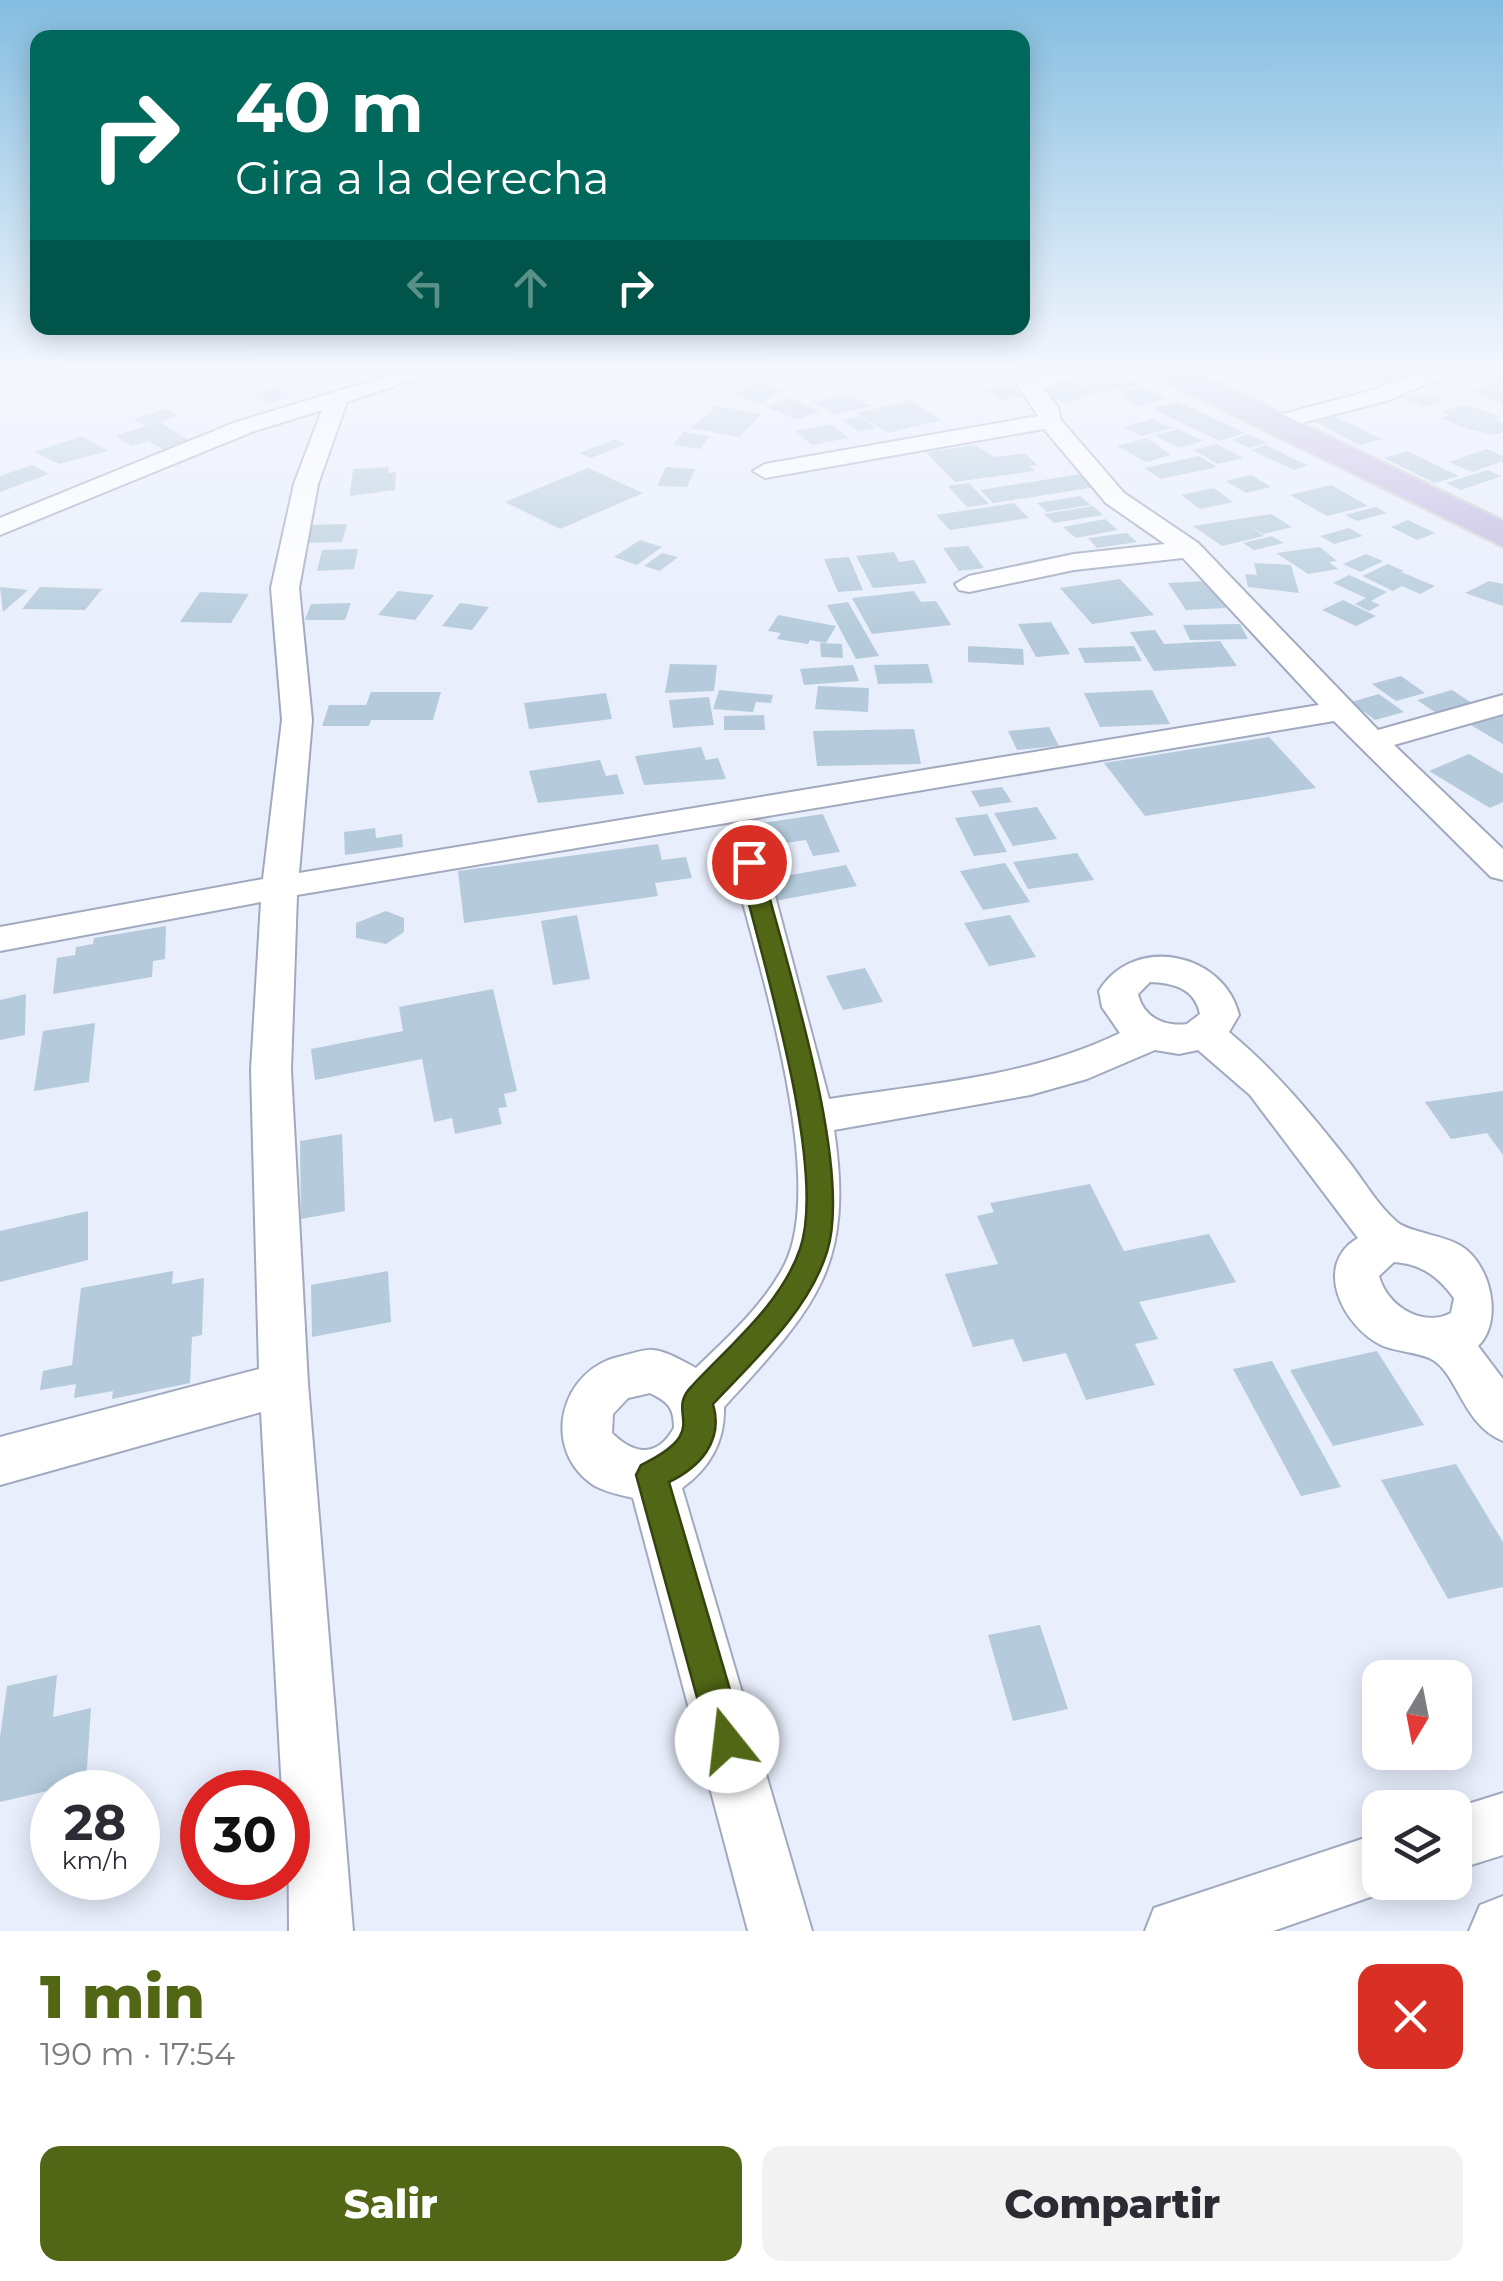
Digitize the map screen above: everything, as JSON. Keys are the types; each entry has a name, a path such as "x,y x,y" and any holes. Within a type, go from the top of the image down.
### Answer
{"main road":[{"path":"1345,457 1503,535"}],"street":[{"path":"0,528 164,457"},
{"path":"316,457 306,484 285,588 297,720 280,888 271,1070 284,1384 321,1931"},
{"path":"765,471 844,457"},
{"path":"1080,457 1115,498 1189,548 1341,711 1503,869"},
{"path":"969,584 1074,562 1189,548"},
{"path":"1374,741 1503,704"},
{"path":"0,939 280,888 1341,711"},
{"path":"697,1400 778,1314 813,1252 822,1204 812,1118 749,862"},
{"path":"1166,969 1200,980 1212,990 1220,1015 1205,1034 1180,1040 1152,1034 1125,1015 1118,991 1134,974 1166,969"},
{"path":"812,1118 1011,1083 1119,1053 1152,1034"},
{"path":"1205,1034 1264,1084 1387,1243"},
{"path":"1387,1243 1423,1247 1442,1256 1470,1282 1477,1297 1472,1325 1446,1340 1402,1334 1367,1307 1355,1274 1360,1260 1371,1249 1387,1243"},
{"path":"1446,1340 1503,1418"},
{"path":"632,1372 670,1376 697,1400 701,1416 694,1446 684,1460 652,1475 631,1476 597,1458 587,1442 588,1406 599,1390 632,1372"},
{"path":"0,1461 284,1384"},
{"path":"652,1475 780,1931"},
{"path":"1472,1834 1503,1824"},
{"path":"1177,1931 1362,1870"}],"building":[{"path":"45,457 85,457 59,464"},
{"path":"931,457 1029,457 1037,465 1029,466 1035,471 955,482"},
{"path":"1137,457 1163,457 1146,462"},
{"path":"1194,457 1217,467 1161,479 1144,468"},
{"path":"1206,457 1243,458 1218,464"},
{"path":"1266,457 1291,457 1308,465 1294,470"},
{"path":"1420,457 1459,476 1435,483 1384,458"},
{"path":"1463,457 1503,457 1503,461 1472,472 1449,462"},
{"path":"32,465 49,474 0,492 0,476"},
{"path":"389,467 388,473 396,472 395,490 350,496 353,469"},
{"path":"666,467 695,469 687,487 657,486"},
{"path":"588,468 643,493 560,529 505,502"},
{"path":"1487,470 1502,476 1461,490 1446,483"},
{"path":"1081,474 1096,487 993,503 980,490"},
{"path":"1251,475 1271,487 1246,493 1226,481"},
{"path":"969,483 989,504 967,507 948,486"},
{"path":"1331,485 1368,506 1327,516 1290,495"},
{"path":"1214,488 1233,502 1200,509 1181,495"},
{"path":"1080,496 1091,505 1047,512 1037,503"},
{"path":"1014,503 1029,518 950,530 936,515"},
{"path":"1093,506 1103,515 1054,523 1044,514"},
{"path":"1376,507 1387,513 1357,521 1345,515"},
{"path":"1271,514 1292,527 1263,534 1247,523 1264,536 1222,546 1193,526"},
{"path":"1105,519 1118,530 1076,538 1063,527"},
{"path":"1408,520 1435,533 1417,540 1391,527"},
{"path":"347,524 342,542 302,543 308,525"},
{"path":"1349,528 1363,536 1334,544 1320,536"},
{"path":"1127,533 1137,542 1097,548 1088,538"},
{"path":"1272,536 1284,543 1254,550 1243,543"},
{"path":"640,540 662,547 637,565 614,557"},
{"path":"968,546 984,568 959,571 943,548"},
{"path":"1320,547 1337,561 1329,562 1338,569 1308,574 1276,553"},
{"path":"358,549 354,569 317,571 322,550"},
{"path":"894,552 899,562 914,560 927,583 873,588 856,556"},
{"path":"662,553 678,557 660,571 644,566"},
{"path":"1366,554 1383,561 1360,572 1343,564"},
{"path":"849,557 863,590 838,592 824,559"},
{"path":"1254,563 1291,565 1299,593 1248,587 1245,574 1257,575"},
{"path":"1388,564 1435,586 1420,594 1402,586 1393,591 1362,576"},
{"path":"1349,575 1387,592 1371,601 1380,605 1369,611 1355,604 1366,598 1333,583"},
{"path":"1120,579 1154,615 1092,624 1060,588"},
{"path":"1207,581 1226,608 1186,610 1168,583"},
{"path":"1489,581 1503,584 1503,606 1465,593"},
{"path":"0,587 28,590 3,612"},
{"path":"40,587 102,589 85,610 22,609"},
{"path":"398,591 434,595 415,620 378,615"},
{"path":"914,591 921,602 936,601 951,625 872,634 852,598"},
{"path":"200,592 249,594 231,623 180,622"},
{"path":"1343,600 1376,616 1356,626 1322,610"},
{"path":"848,602 879,656 856,659 827,605"},
{"path":"351,603 345,620 305,620 311,604"},
{"path":"460,603 489,607 472,630 442,626"},
{"path":"778,615 836,626 826,643 777,639 781,633 768,631"},
{"path":"1051,622 1070,654 1036,657 1018,624"},
{"path":"1240,624 1248,639 1190,640 1183,625"},
{"path":"1155,630 1164,644 1220,641 1237,666 1154,671 1130,632"},
{"path":"820,643 842,644 843,658 821,657"},
{"path":"968,646 1023,649 1024,665 968,662"},
{"path":"1134,646 1142,661 1085,663 1078,648"},
{"path":"670,664 717,665 714,691 665,693"},
{"path":"928,664 933,683 878,684 874,665"},
{"path":"853,665 859,681 804,685 800,669"},
{"path":"1401,676 1425,693 1396,701 1372,684"},
{"path":"818,686 869,688 868,712 815,709"},
{"path":"719,690 773,695 771,703 756,702 753,712 713,709"},
{"path":"1152,690 1170,724 1100,727 1084,693"},
{"path":"1452,690 1475,705 1439,715 1417,700"},
{"path":"371,692 441,692 433,720 371,720 369,726 322,726 329,705 366,705"},
{"path":"606,693 612,719 529,729 524,703"},
{"path":"1379,694 1404,712 1375,720 1351,702"},
{"path":"709,697 714,725 673,728 669,700"},
{"path":"1503,712 1503,744 1469,724"},
{"path":"764,715 765,730 724,730 724,716"},
{"path":"1049,727 1059,746 1017,750 1008,731"},
{"path":"914,729 921,764 817,766 813,731"},
{"path":"1269,737 1316,788 1145,816 1104,763"},
{"path":"701,747 706,760 718,758 726,779 644,785 635,756"},
{"path":"1469,754 1503,774 1503,802 1490,808 1429,771"},
{"path":"600,760 606,776 617,774 624,794 538,803 529,771"},
{"path":"1002,787 1012,802 980,807 971,791"},
{"path":"1037,807 1057,839 1013,846 994,813"},
{"path":"823,814 840,852 813,856 806,840 750,848 742,826"},
{"path":"987,814 1007,852 974,856 955,818"},
{"path":"375,828 376,838 402,834 403,847 345,855 344,832"},
{"path":"658,844 662,860 686,857 692,878 655,883 658,896 464,923 458,871"},
{"path":"1077,853 1094,880 1028,889 1013,862"},
{"path":"1005,863 1030,902 983,910 960,871"},
{"path":"846,865 857,886 774,901 764,880"},
{"path":"386,911 404,918 404,932 386,944 356,938 356,923"},
{"path":"577,915 590,979 553,985 541,921"},
{"path":"1010,915 1036,957 989,966 964,923"},
{"path":"166,926 165,959 153,961 152,977 53,994 57,958 75,955 76,947 93,944 94,938"},
{"path":"865,968 883,1002 843,1010 826,976"},
{"path":"493,989 517,1091 504,1094 507,1107 498,1108 502,1124 455,1134 452,1118 434,1122 422,1059 315,1080 311,1049 403,1031 399,1007"},
{"path":"26,994 25,1035 0,1040 0,1000"},
{"path":"95,1023 89,1082 34,1091 43,1031"},
{"path":"1503,1091 1503,1155 1487,1133 1451,1139 1425,1102"},
{"path":"342,1134 345,1211 301,1219 300,1141"},
{"path":"1090,1184 1124,1251 1209,1234 1236,1282 1139,1302 1158,1339 1135,1344 1155,1385 1086,1400 1066,1353 1023,1362 1013,1339 973,1347 945,1274 998,1264 977,1216 994,1212 990,1203"},
{"path":"88,1211 88,1260 0,1282 0,1231"},
{"path":"173,1271 172,1284 204,1278 202,1335 192,1337 190,1383 112,1399 113,1391 74,1398 76,1384 40,1390 43,1371 72,1365 81,1288"},
{"path":"388,1271 391,1322 312,1337 311,1285"},
{"path":"1377,1351 1424,1425 1333,1446 1290,1370"},
{"path":"1272,1361 1341,1487 1301,1496 1233,1369"},
{"path":"1456,1464 1503,1542 1503,1587 1448,1599 1381,1480"},
{"path":"1040,1625 1068,1709 1013,1721 988,1635"},
{"path":"57,1675 53,1717 91,1708 87,1770 30,1770 30,1795 0,1802 0,1737 7,1686"}],"route":[{"path":"727,1741 652,1475 684,1460 700,1431 697,1400 778,1314 813,1252 822,1204 812,1118 749,862"}]}
